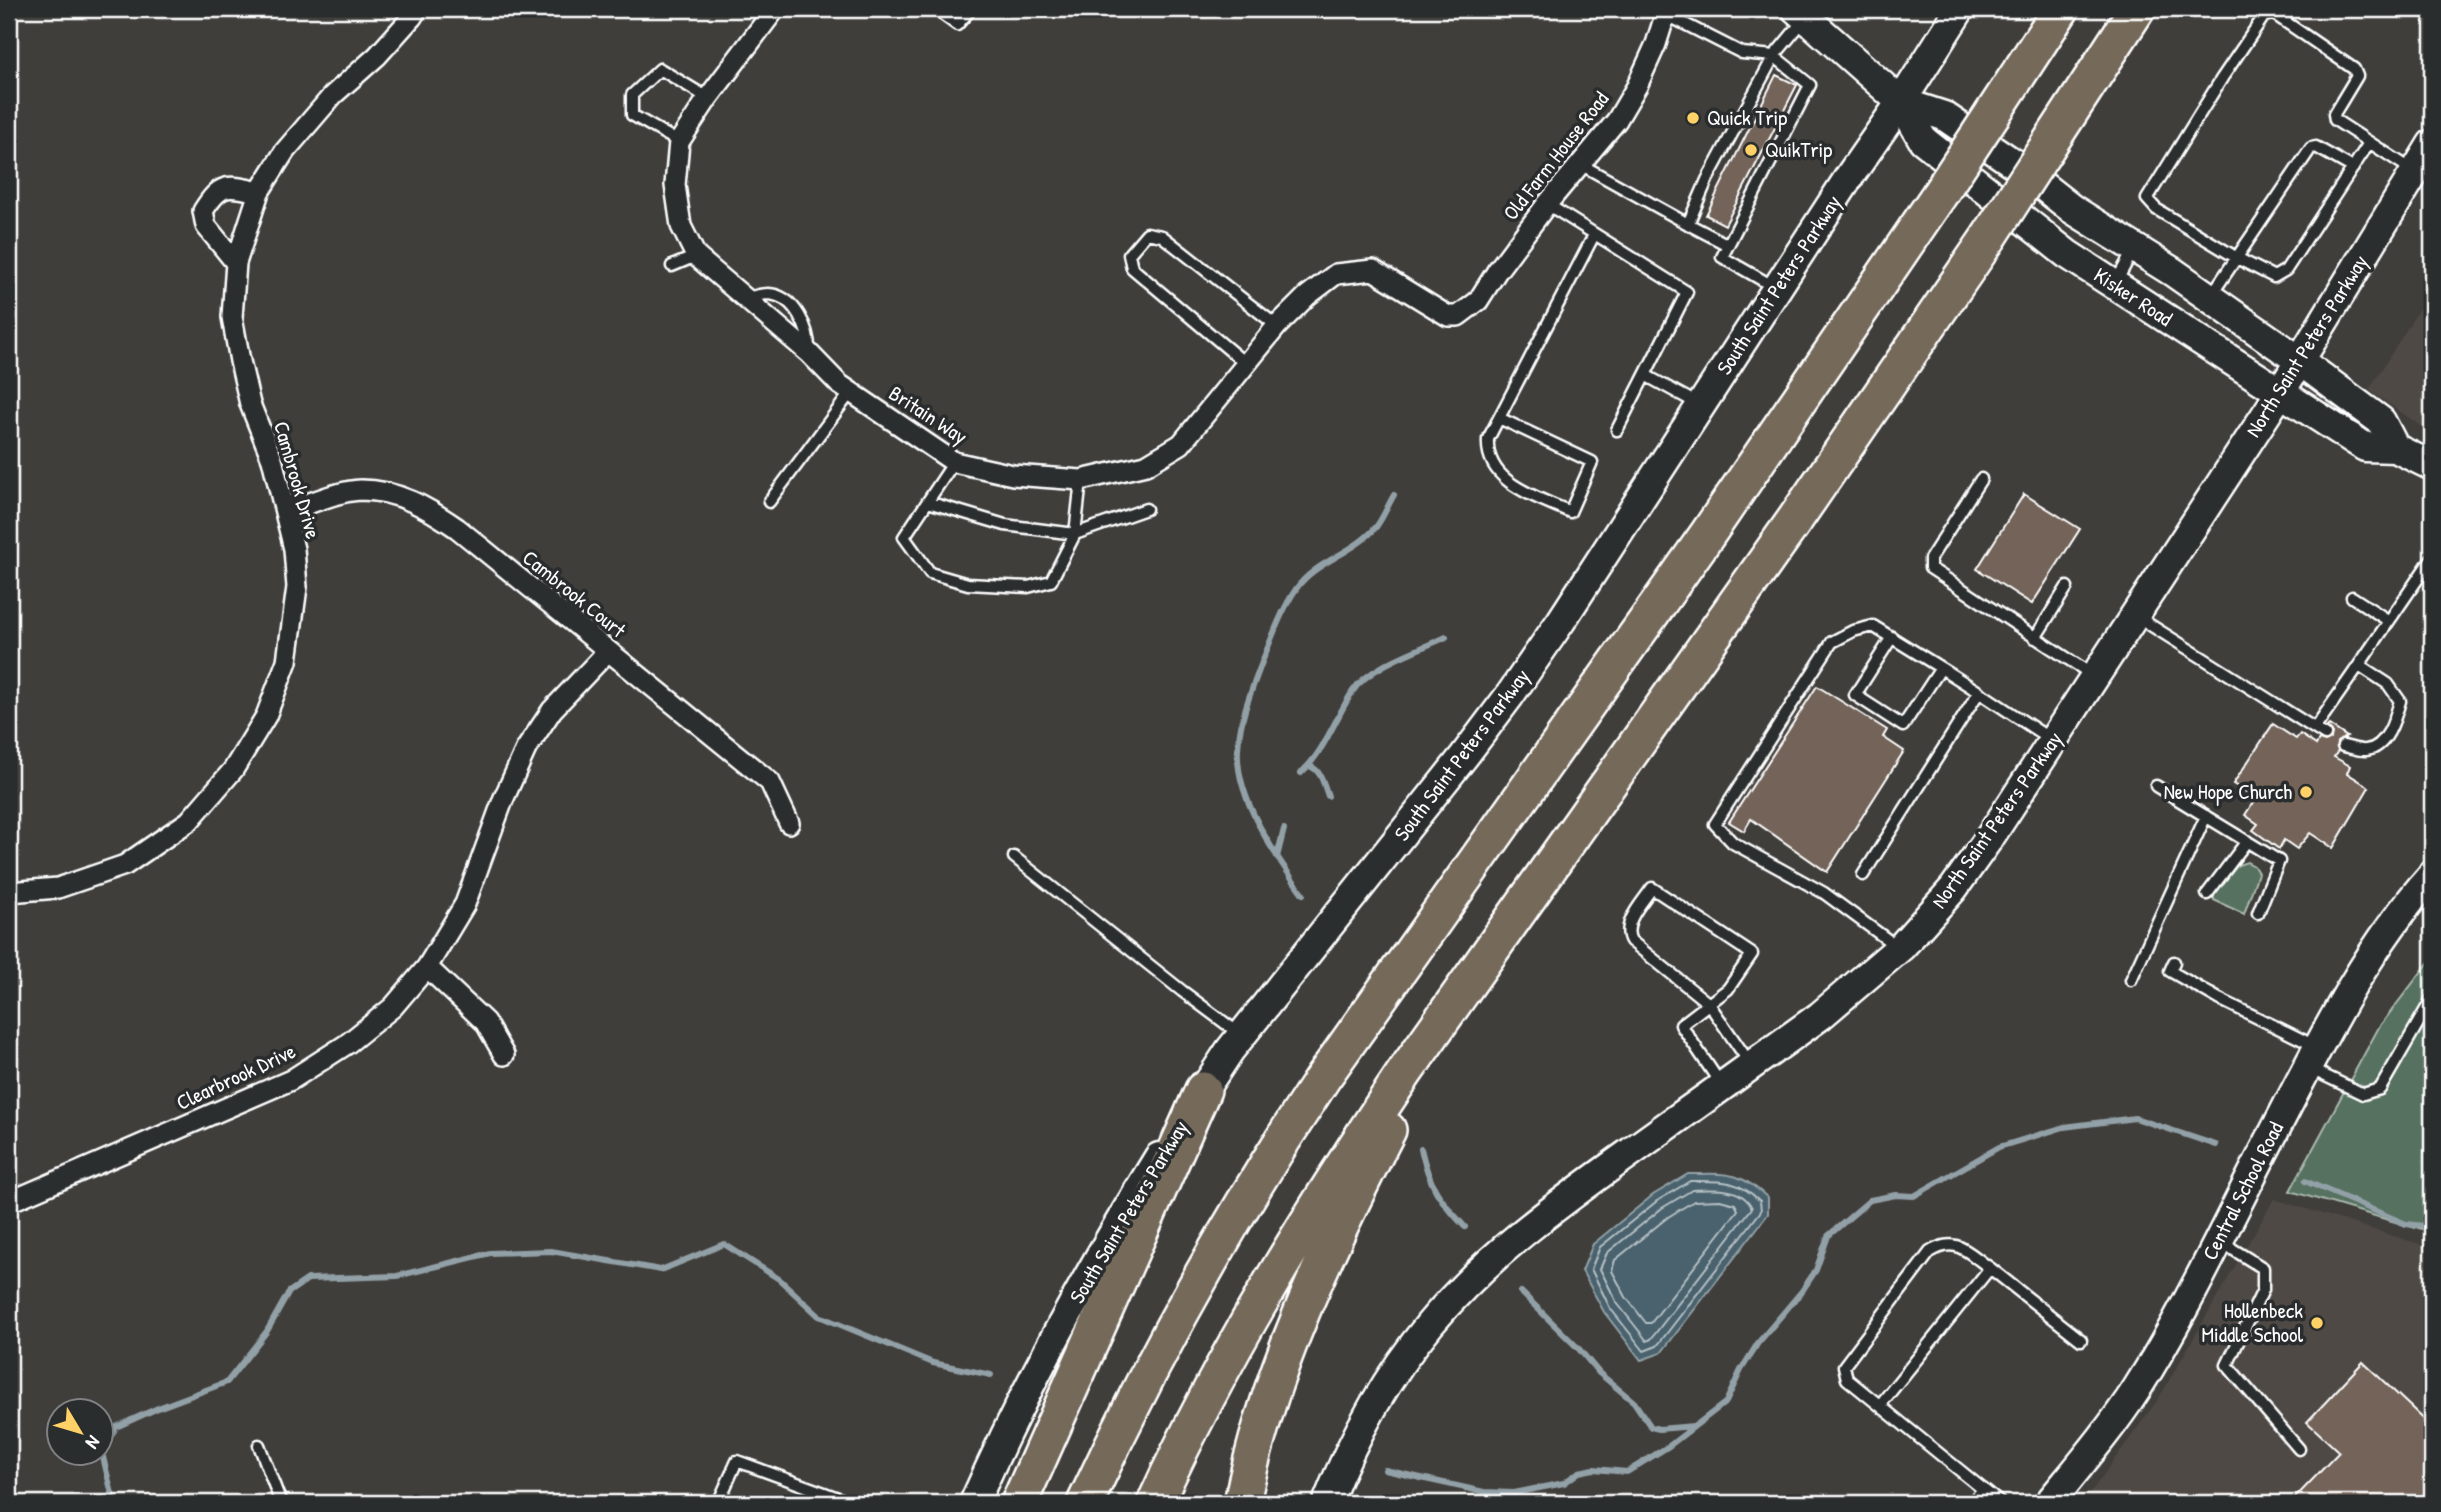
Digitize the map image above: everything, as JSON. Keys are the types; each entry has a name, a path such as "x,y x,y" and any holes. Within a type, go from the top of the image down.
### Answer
{"highway":[{"path":"1085,1503 1160,1349 1216,1247 1270,1157 1329,1068 1722,513 1939,195 2061,9"},
{"path":"1155,1503 1237,1340 1288,1251 1360,1138 1802,510 1989,237 2137,9"},
{"path":"1242,1503 1268,1407 1322,1265 1374,1157 1458,997"},
{"path":"1019,1503 1203,1090"}],"main road":[{"name":"South Saint Peters Parkway","path":"974,1503 1050,1346 1118,1223 1203,1090 1242,1035 1510,695 1960,9"},
{"name":"Kisker Road","path":"1801,13 1901,102 1923,140 2067,254 2365,447 2395,448 2432,466"},
{"name":"Kisker Road","path":"1901,102 1944,116 2016,165 2072,209 2300,361 2381,421 2395,448"},
{"name":"North Saint Peters Parkway","path":"1327,1503 1371,1411 1429,1326 1461,1290 1533,1223 1820,1016 1899,949 1953,889 2054,741 2280,394 2432,144"},
{"name":"Central School Road","path":"2049,1503 2136,1391 2312,1057 2365,965 2412,898 2432,875"}],"street":[{"name":"Britain Way","path":"775,9 679,142 675,185 681,226 696,256 809,353 839,384 954,462 1013,475 1081,480 1146,465 1181,444 1277,326 1307,296 1336,274 1373,270 1448,316 1458,316"},
{"name":"Old Farm House Road","path":"1458,316 1478,301 1546,204 1617,120 1637,86 1656,44 1666,11"},
{"name":"Cambrook Drive","path":"9,892 58,888 125,865 189,821 233,770 266,716 287,661 297,587 287,511 272,459 250,404 240,361 232,317 236,263 259,192 285,151 333,95 377,56 412,12"},
{"path":"236,263 206,226 203,211 214,194 225,188 237,187 259,192"},
{"name":"Cambrook Court","path":"287,511 360,490 390,494 423,505 457,528 770,782 789,823"},
{"name":"Clearbrook Drive","path":"9,1202 291,1080 347,1044 393,1007 427,967 465,904 503,800 526,749 552,710 608,651"},
{"path":"427,967 485,1022 504,1055"}],"lane":[{"path":"936,9 957,26 971,9"},
{"path":"1666,11 1742,53 1774,55 1810,85 1722,257 1776,288"},
{"path":"1688,224 1707,180 1774,55 1801,13"},
{"path":"2369,143 2286,270 2274,276 2237,258 2157,209 2147,199 2264,16 2274,14 2354,69 2357,76 2334,114 2335,120 2415,172"},
{"path":"679,142 632,115 632,95 660,68 708,99"},
{"path":"2209,298 2311,148 2316,147 2353,168"},
{"path":"1580,164 1728,245"},
{"path":"1546,204 1687,292 1617,430"},
{"path":"1246,364 1132,268 1129,254 1147,233 1162,236 1277,326"},
{"path":"1499,418 1592,462 1570,512 1513,487 1490,457 1487,446 1488,439 1594,235"},
{"path":"2114,285 2135,249"},
{"path":"672,266 696,256"},
{"path":"1645,375 1700,406"},
{"path":"769,502 851,392"},
{"path":"954,462 904,537 930,573 968,584 1028,587 1051,581 1075,534 1081,480"},
{"path":"1981,479 1930,559 1930,568 2095,676"},
{"path":"928,502 1005,525 1075,534 1146,509"},
{"path":"2315,728 2432,558"},
{"path":"2035,638 2067,587"},
{"path":"2352,597 2389,621"},
{"path":"2134,615 2325,735"},
{"path":"1899,949 1830,897 1734,844 1715,824 1832,642 1853,631 1873,626 2054,741"},
{"path":"1892,637 1855,695 1903,726 1941,668"},
{"path":"2343,746 2365,750 2380,745 2395,721 2400,701 2388,684 2359,665"},
{"path":"1863,875 1979,692"},
{"path":"2157,786 2279,861 2258,913"},
{"path":"2131,981 2206,816"},
{"path":"2207,894 2247,841"},
{"path":"1014,857 1182,991 1242,1035"},
{"path":"1722,1086 1681,1025 1709,1004 1728,989 1752,954 1652,888 1627,926 1627,934 1631,941 1709,1004 1752,1065"},
{"path":"2174,962 2170,971 2312,1057 2363,1094 2380,1089 2432,999"},
{"path":"2217,1240 2263,1268 2263,1290 2227,1365 2299,1449"},
{"path":"2000,1503 1847,1379 1844,1366 1930,1252 1942,1244 1958,1245 2081,1340"},
{"path":"1880,1405 1990,1268"},
{"path":"259,1445 281,1503"},
{"path":"719,1503 737,1461 852,1503"},
{"path":"1972,1503 1983,1489"}],"shaded area":[{"path":"2432,288 2432,434 2369,390"},
{"name":"Hollenbeck Middle School","path":"2274,1199 2432,1248 2432,1503 2083,1503 2159,1398"}],"green space":[{"path":"2247,862 2254,866 2258,873 2244,914 2214,900 2214,895 2238,865"},
{"path":"2432,958 2432,1233 2290,1191 2379,1027"}],"water":[{"path":"1688,1174 1723,1174 1748,1182 1768,1198 1768,1214 1661,1353 1641,1360 1604,1312 1582,1271 1593,1244 1653,1195"}],"building":[{"name":"QuikTrip","path":"1776,75 1797,85 1725,225 1706,215"},
{"path":"2024,494 2080,529 2032,604 1977,569"},
{"path":"1817,686 1887,730 1883,737 1904,751 1827,872 1751,819 1744,831 1729,822"},
{"name":"New Hope Church","path":"2273,724 2296,739 2300,734 2316,745 2319,740 2325,742 2331,739 2332,732 2327,727 2329,725 2347,737 2337,742 2338,751 2334,757 2350,766 2347,773 2369,787 2333,848 2310,833 2297,849 2284,840 2279,849 2253,830 2258,824 2245,815 2256,798 2233,784"},
{"path":"2363,1362 2432,1427 2432,1503 2290,1503 2339,1452 2307,1422"}],"waterway":[{"path":"1303,894 1270,845 1250,806 1239,768 1241,727 1262,662 1281,615 1296,589 1314,571 1367,536 1379,523 1394,495"},
{"path":"1301,773 1317,755 1360,682 1382,666 1446,637"},
{"path":"1309,766 1319,774 1328,796"},
{"path":"1277,857 1284,829"},
{"path":"1385,1470 1484,1492 1514,1493 1564,1483 1579,1472 1594,1469 1627,1472 1669,1446 1726,1402 1758,1343 1802,1291 1816,1270 1828,1236 1870,1200 1896,1195 1914,1196 1999,1147 2064,1127 2135,1118 2216,1145"},
{"path":"1421,1149 1436,1191 1465,1227"},
{"path":"2305,1181 2406,1224 2432,1227"},
{"path":"110,1503 113,1498 102,1453 116,1427 227,1382 267,1331 289,1292 308,1279 397,1276 490,1253 551,1251 661,1270 724,1244 779,1279 819,1316 933,1363 991,1375"},
{"path":"1521,1292 1579,1349 1599,1373 1634,1402 1651,1427 1659,1429 1694,1426"}],"place":[{"name":"Quick Trip","path":"1693,118"},
{"name":"QuikTrip","path":"1751,150"},
{"name":"New Hope Church","path":"2306,792"},
{"name":"Hollenbeck Middle School","path":"2317,1323"}]}
